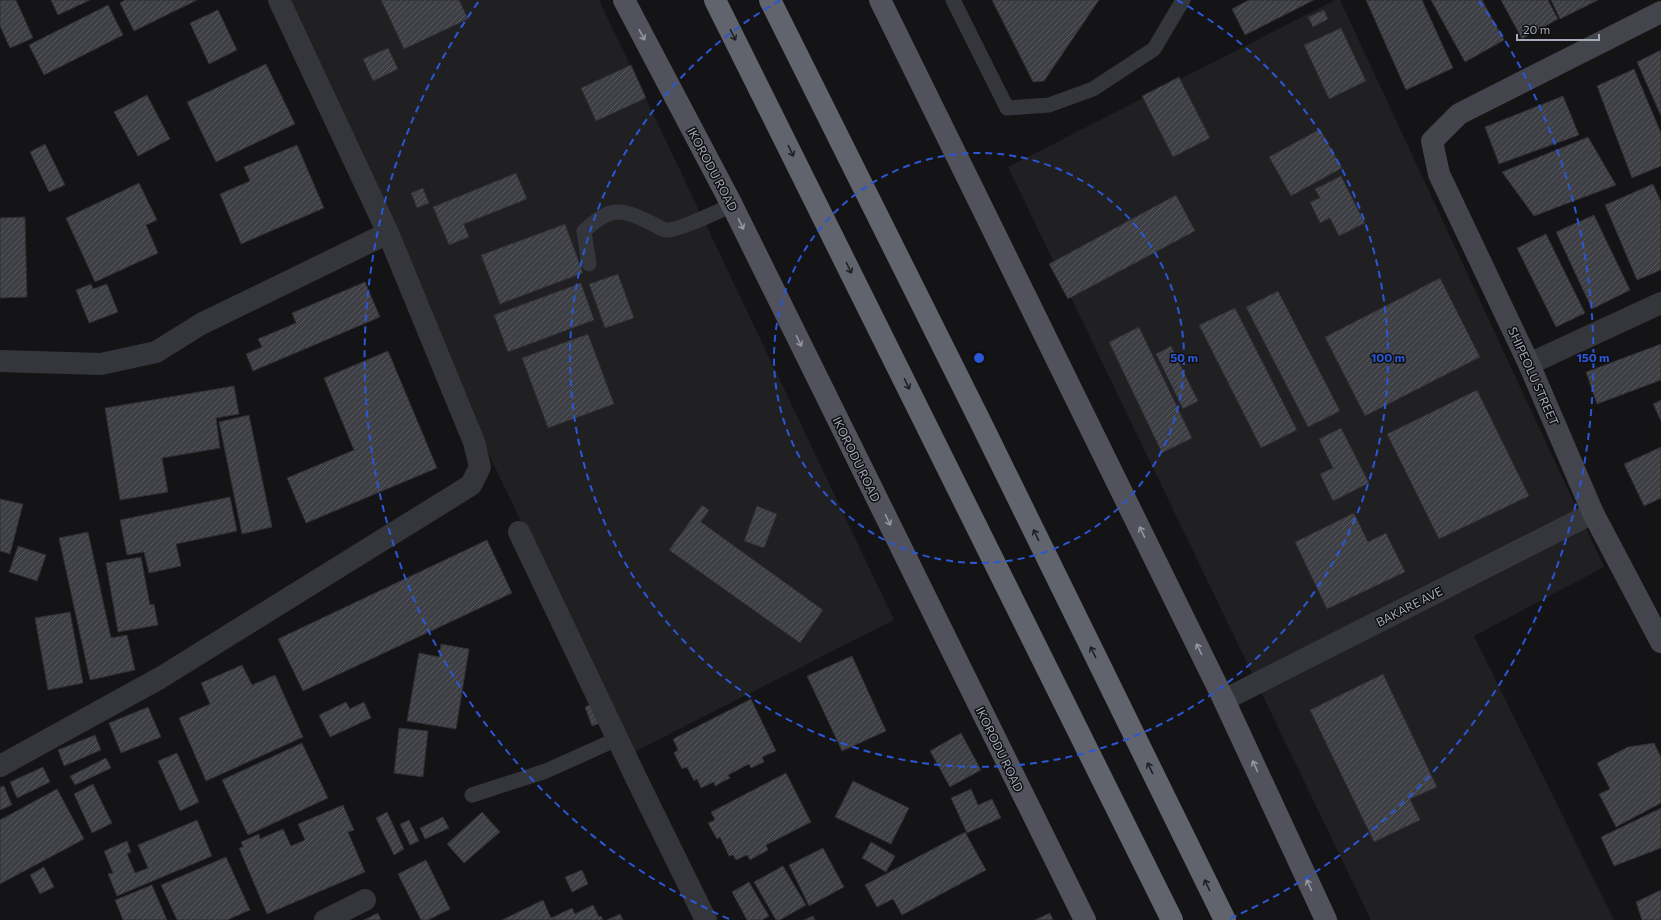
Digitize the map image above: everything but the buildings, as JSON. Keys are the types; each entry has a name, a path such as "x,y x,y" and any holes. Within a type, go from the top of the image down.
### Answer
{"highway":[{"path":"716,0 1172,920"},
{"path":"770,0 981,423 1225,920"}],"main road":[{"name":"IKORODU ROAD","path":"624,0 732,205 1085,920"},
{"path":"880,0 1224,700 1326,920"}],"street":[{"path":"0,766 160,678 471,485 480,466 474,442 388,233 279,0"},
{"name":"SHIPEOLU STREET","path":"1661,12 1459,114 1432,141 1439,174 1529,364 1594,513 1661,642"},
{"path":"0,361 101,364 156,352 201,324 388,233"},
{"path":"1529,364 1661,303"},
{"name":"BAKARE AVE","path":"1224,700 1594,513"},
{"path":"519,532 617,739 706,920"},
{"path":"325,920 365,900"}],"lane":[{"path":"953,0 1008,108 1049,105 1093,89 1154,49 1183,0"},
{"path":"589,264 584,231 598,218 618,211 637,216 666,230 689,224 732,205"},
{"path":"472,795 546,771 617,739"}],"shaded area":[{"path":"271,0 599,0 894,620 632,753"},
{"path":"1335,0 1340,0 1604,567 1474,636 1614,920 1371,920 1008,167"}]}
